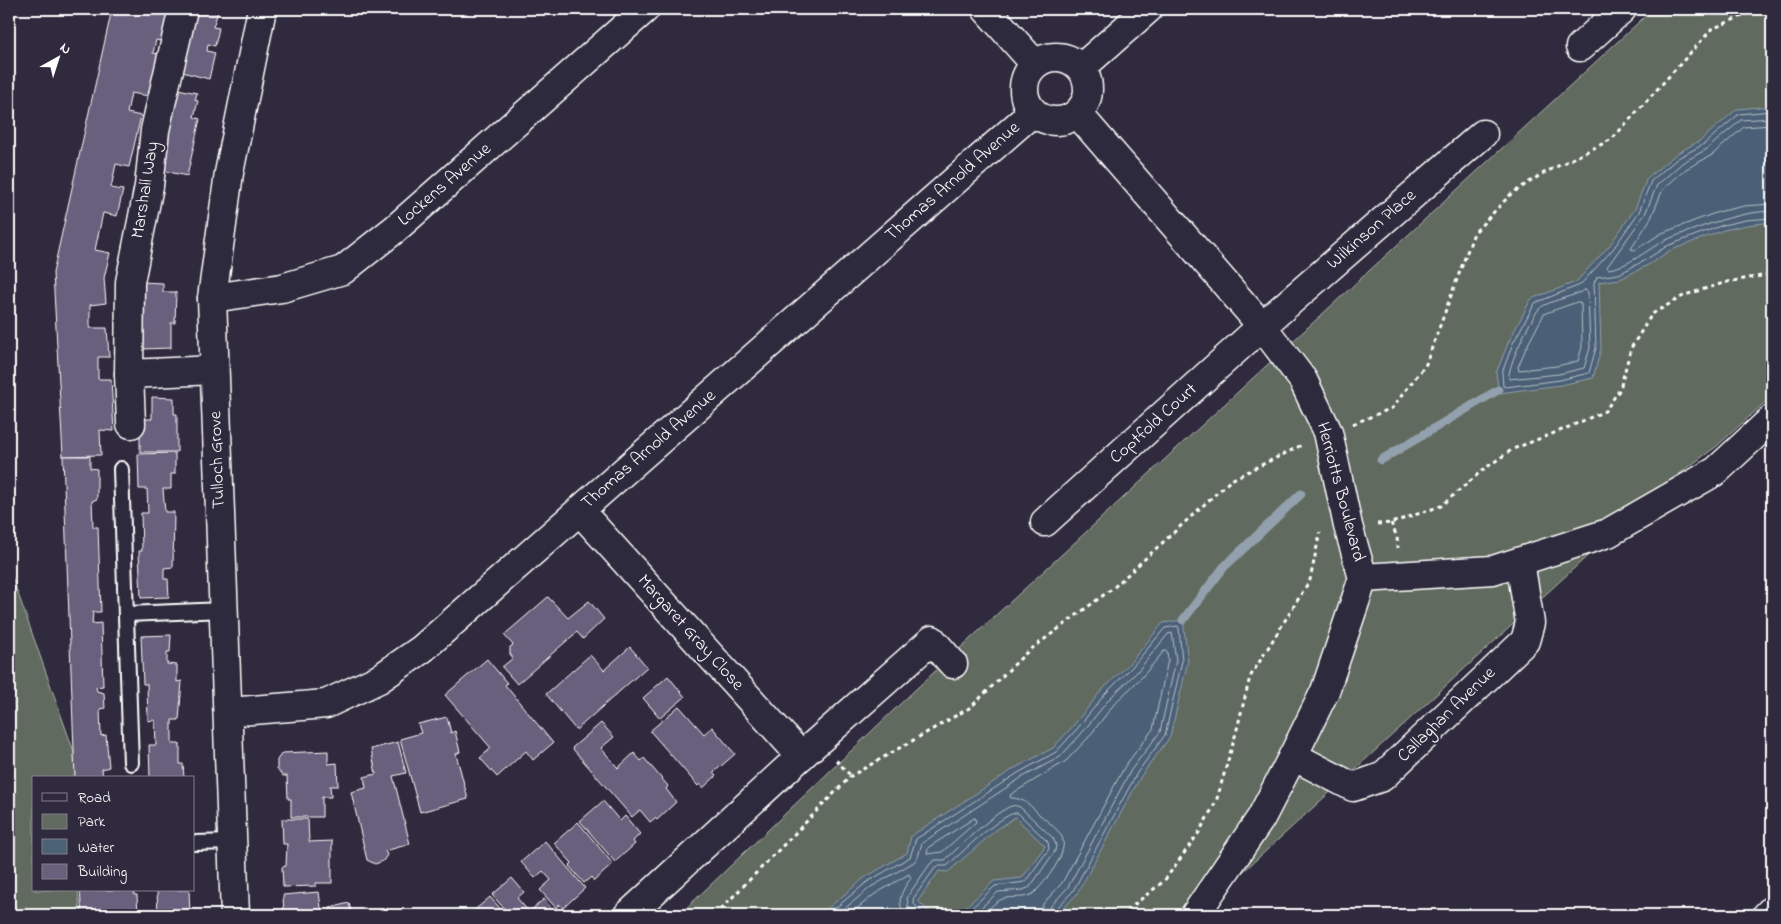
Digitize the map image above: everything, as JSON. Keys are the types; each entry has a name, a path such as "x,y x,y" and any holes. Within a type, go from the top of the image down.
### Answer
{"street":[{"name":"Marshall Way","path":"131,424 129,374 130,282 149,186 155,130 183,9"},
{"name":"Tulloch Grove","path":"235,915 212,298 229,173 262,9"},
{"name":"Lockens Avenue","path":"212,298 282,288 344,270 395,229 645,9"},
{"path":"986,9 1036,64"},
{"path":"1081,68 1148,9"},
{"path":"1580,47 1622,9"},
{"path":"1059,57 1071,60 1081,68 1088,79 1089,92 1086,104 1078,114 1067,120 1055,122 1043,119 1033,112 1027,103 1024,93 1024,82 1028,72 1036,64 1047,58 1059,57"},
{"name":"Thomas Arnold Avenue","path":"228,712 326,704 379,679 422,649 1033,112"},
{"name":"Herriotts Boulevard","path":"1078,114 1262,326 1303,380 1328,432 1348,526 1362,578 1325,691 1294,756 1261,818 1195,915"},
{"name":"Wilkinson Place","path":"1262,326 1483,134"},
{"name":"Coptfold Court","path":"1045,522 1262,326"},
{"path":"129,374 214,370"},
{"path":"1362,578 1493,570 1608,533 1716,471 1772,419"},
{"name":"Margaret Gray Close","path":"580,511 800,756"},
{"name":"Callaghan Avenue","path":"1294,756 1353,788 1382,777 1525,641 1530,623 1520,562"},
{"path":"628,915 800,756 932,640 953,664"},
{"path":"1767,915 1772,910"}],"lane":[{"path":"121,469 131,763"},
{"path":"126,614 224,610"},
{"path":"195,843 232,842"}],"path":[{"path":"715,915 852,776 970,707 1026,653 1113,588 1231,480 1328,432 1392,408 1426,364 1474,232 1511,194 1542,174 1612,139 1712,30 1756,10 1768,9"},
{"path":"1392,523 1398,536 1398,554"}],"green space":[{"path":"1653,9 1772,9 1772,396 1717,446 1667,483 1196,915 679,915 917,688"},
{"path":"9,568 74,752 75,776 32,776 32,892 78,892 80,915 9,915"}],"water":[{"path":"1772,106 1772,222 1724,230 1669,251 1650,264 1620,279 1599,282 1601,349 1593,378 1561,385 1499,393 1496,373 1509,341 1531,299 1576,282 1609,246 1635,209 1647,178 1676,154 1701,140 1737,109"},
{"path":"1183,620 1188,661 1170,737 1141,776 1077,894 1057,915 953,915 958,914 994,881 1022,878 1045,846 1015,817 996,830 948,872 939,871 918,901 932,915 820,915 864,878 907,853 911,836 1015,768 1053,748 1101,691 1129,664 1163,623"}],"building":[{"path":"112,9 173,9 169,33 162,36 161,41 156,40 153,53 159,54 149,96 131,93 127,113 141,116 129,167 116,164 111,188 123,190 117,216 103,213 95,250 110,253 104,278 106,303 90,305 90,328 107,328 109,357 98,357 98,379 111,379 114,431 100,430 101,455 63,456 53,273"},
{"path":"196,9 219,9 213,27 219,28 215,46 208,44 207,51 215,53 209,79 182,72"},
{"path":"178,89 197,93 195,100 198,101 194,117 200,119 187,176 160,170"},
{"path":"141,282 163,283 163,292 176,292 175,323 171,323 171,348 142,349"},
{"path":"152,397 174,398 174,414 177,414 177,452 140,452 140,419 152,419"},
{"path":"175,453 175,474 171,474 171,489 163,489 165,512 174,512 173,567 164,568 164,579 168,579 169,597 141,598 139,551 142,551 141,513 148,513 147,489 139,489 138,454"},
{"path":"63,456 90,456 90,468 97,469 97,499 92,501 93,527 98,527 101,612 93,612 92,624 101,623 103,686 96,687 97,691 104,693 105,708 100,709 101,736 106,735 109,767 102,769 103,776 75,776"},
{"path":"548,597 568,618 589,601 604,619 583,639 577,632 517,684 502,667 513,658 510,654 510,647 513,645 504,635"},
{"path":"171,635 170,652 167,652 167,664 177,665 177,682 182,681 179,720 172,720 172,744 180,744 180,764 183,764 184,776 150,776 149,745 156,745 155,720 148,721 147,684 143,684 141,636"},
{"path":"630,647 647,667 576,730 546,694 590,655 604,670"},
{"path":"487,659 507,683 505,685 553,743 533,760 526,751 497,777 480,758 491,748 445,695"},
{"path":"668,676 685,697 660,718 643,698"},
{"path":"679,706 704,734 712,727 735,754 713,773 716,776 703,788 700,784 698,786 650,731"},
{"path":"447,717 451,733 455,731 460,752 456,754 468,799 420,812 400,739 421,733 418,724"},
{"path":"601,723 614,737 601,748 618,768 634,753 641,761 644,758 668,786 666,789 676,802 657,820 655,818 650,822 640,810 632,817 572,748"},
{"path":"398,742 406,773 393,776 410,844 385,851 387,855 383,861 375,864 367,860 351,792 366,788 364,777 376,774 371,749"},
{"path":"328,751 328,764 337,763 338,786 330,786 331,797 322,797 322,817 291,817 291,799 288,799 287,776 283,776 277,769 277,760 282,753"},
{"path":"603,801 620,821 625,816 640,834 633,841 635,844 615,862 580,821"},
{"path":"282,819 308,819 309,842 332,841 332,883 316,883 316,886 283,887 282,867 286,866 287,844 283,844"},
{"path":"578,822 613,864 594,881 591,877 584,883 569,866 572,863 554,843"},
{"path":"545,841 585,888 563,908 559,904 556,908 540,890 551,880 543,871 535,878 521,862"},
{"path":"512,878 524,892 517,898 529,912 544,899 555,913 553,915 510,915 492,895"},
{"path":"80,892 134,892 134,895 137,895 138,915 82,915"},
{"path":"157,892 189,892 190,915 158,915"},
{"path":"319,892 322,915 284,915 283,895"},
{"path":"490,897 506,915 469,915"},
{"path":"349,903 352,915 332,915 330,908"}],"waterway":[{"path":"1381,460 1498,390"},
{"path":"1183,620 1224,567 1301,494"}]}
